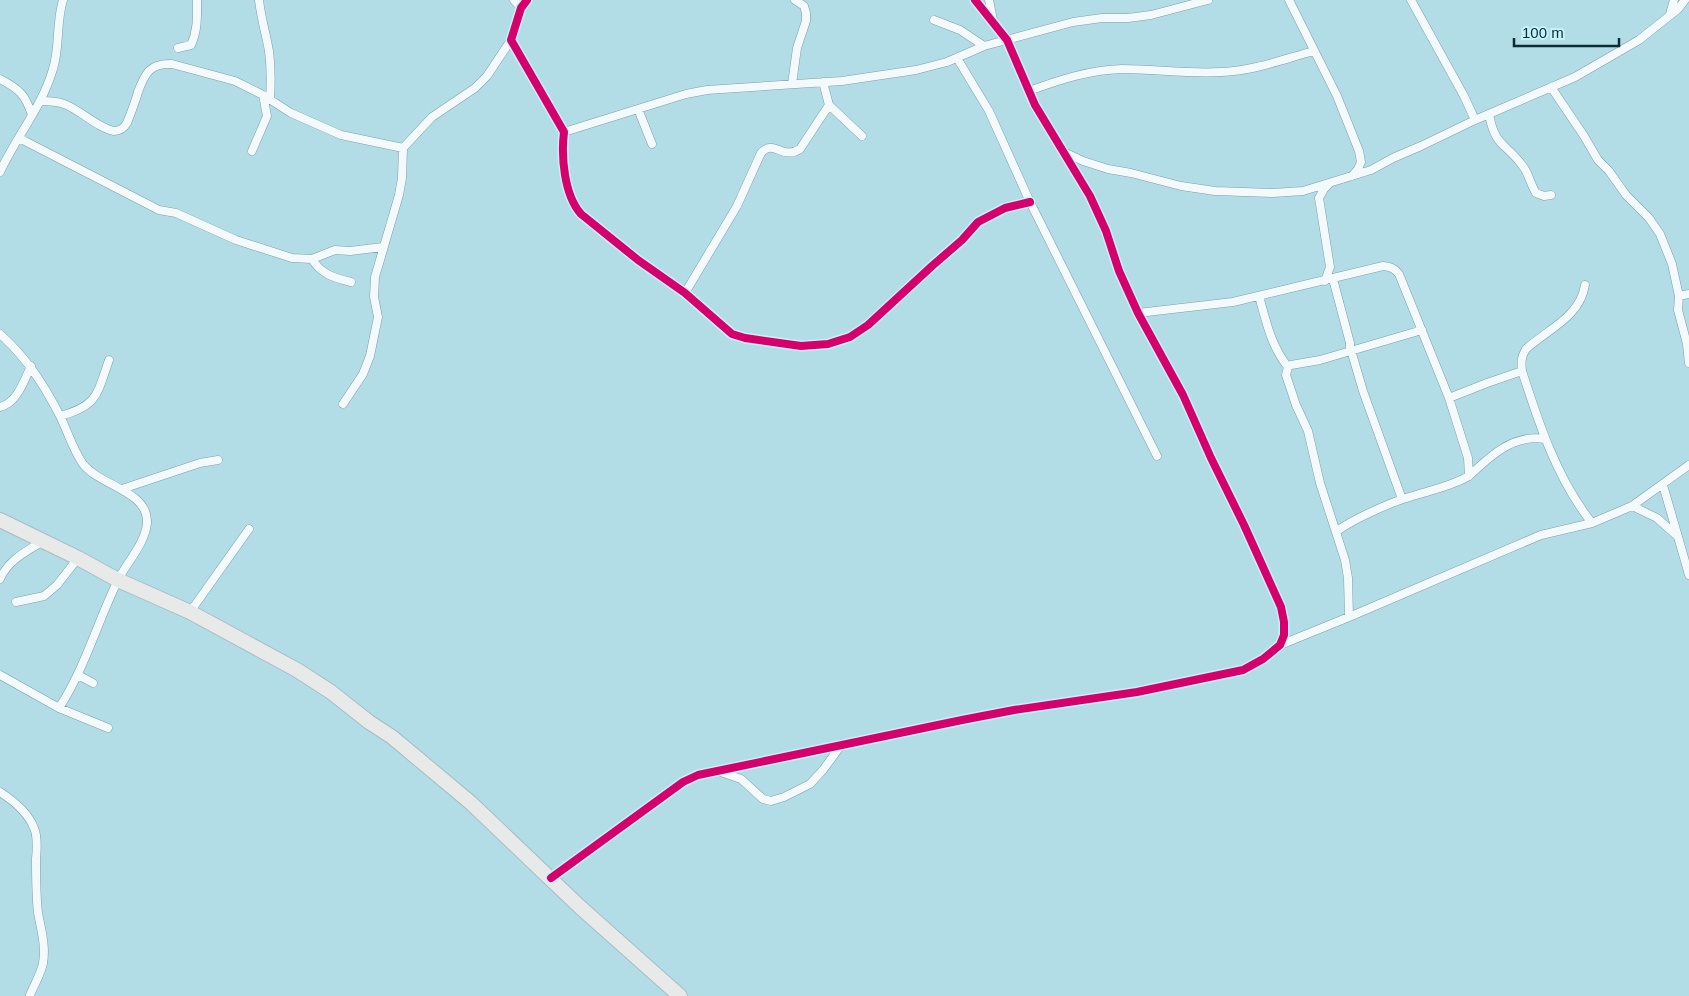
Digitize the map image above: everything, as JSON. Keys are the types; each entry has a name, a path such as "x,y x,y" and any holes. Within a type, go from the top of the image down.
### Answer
{"highway":[{"path":"0,520 118,580 190,612 297,670 331,692 392,737 471,803 580,907 680,996"}],"street":[{"path":"1,169 40,101 54,67 62,0"},
{"path":"178,48 190,44 195,34 197,27 197,0"},
{"path":"252,151 267,116 269,53 259,0"},
{"path":"514,0 521,8"},
{"path":"344,404 357,386 370,356 378,317 374,297 374,283 399,195 402,178 403,148 432,117 475,88 487,76 511,40 521,8 527,0"},
{"path":"792,84 797,48 806,21 804,6 795,0"},
{"path":"975,0 1007,40 1036,105 1099,214 1119,271 1138,313 1183,395 1210,458 1244,525 1281,607 1284,634 1280,645"},
{"path":"988,0 994,22"},
{"path":"564,132 686,94 707,90 850,80 916,70 957,58 984,46 1072,22 1151,15 1208,0"},
{"path":"1289,0 1337,96 1359,151 1361,162 1352,176"},
{"path":"1411,0 1464,96 1475,120"},
{"path":"1670,14 1674,0"},
{"path":"1064,152 1108,169 1182,186 1215,191 1273,193 1303,191 1371,170 1475,120 1575,77 1640,40 1685,0"},
{"path":"934,20 960,30 984,46"},
{"path":"511,40 564,132 562,148 564,166 574,206 581,214 638,260 685,292 732,334 745,338 801,346 828,344 850,336 868,325 962,240 978,222 1005,208 1030,202"},
{"path":"1029,91 1062,78 1091,72 1123,69 1222,72 1253,68 1314,51"},
{"path":"957,58 989,112 1030,202 1157,456"},
{"path":"40,101 64,104 113,131 118,130 125,127 127,123 145,74 162,64 172,64 235,81 267,97 291,113 341,135 403,148"},
{"path":"0,79 23,94 32,115"},
{"path":"823,82 828,105 862,136"},
{"path":"1551,87 1598,160 1609,171 1626,196 1657,228 1672,264 1679,296 1678,310 1687,344 1689,363"},
{"path":"685,292 737,206 761,153 768,148 774,148 788,154 794,153 800,148 828,105"},
{"path":"638,109 652,144"},
{"path":"1489,114 1491,128 1495,137 1522,164 1536,193 1544,196 1551,195"},
{"path":"19,138 159,210 176,213 236,240 292,258 312,258 334,250 350,252 383,246"},
{"path":"1331,182 1319,198 1330,266 1329,280 1349,337 1350,350 1363,391 1402,499"},
{"path":"1303,191 1319,198"},
{"path":"312,258 316,266 323,272 351,282"},
{"path":"1330,266 1346,276"},
{"path":"1138,313 1212,305 1260,296 1383,266 1395,269 1399,274 1449,398 1468,458 1469,476"},
{"path":"1585,285 1580,302 1565,320 1526,349 1521,362 1522,371 1545,439 1574,499 1592,523"},
{"path":"1679,296 1689,294"},
{"path":"1260,296 1275,347 1280,358 1288,366"},
{"path":"1288,366 1295,363 1320,360 1422,330"},
{"path":"0,334 31,366 60,416 79,457 89,471 101,480 122,489 138,500 147,522 144,534 118,580 78,675 59,708"},
{"path":"60,416 86,407 94,399 109,360"},
{"path":"0,407 6,406 15,397 31,366"},
{"path":"1288,366 1286,375 1296,405 1308,431 1328,511 1337,531 1345,560 1348,578 1349,617"},
{"path":"1449,398 1522,371"},
{"path":"1337,531 1402,499 1439,489 1469,476 1490,456 1504,447 1521,441 1545,439"},
{"path":"122,489 200,463 218,460"},
{"path":"550,878 667,793 698,775 1014,710 1077,702 1177,685 1243,670 1264,658 1280,645 1542,535 1592,523 1632,506 1663,486 1689,465"},
{"path":"1663,486 1689,575"},
{"path":"1632,506 1657,518 1678,536"},
{"path":"190,612 249,529"},
{"path":"0,579 7,567 18,556 43,541"},
{"path":"16,602 44,596 57,585 78,558"},
{"path":"0,675 59,708 108,728"},
{"path":"78,675 93,683"},
{"path":"716,771 741,779 757,794 771,801 784,797 810,784 842,744"},
{"path":"0,792 21,808 30,819 36,834 37,894 44,953 43,964 30,995"}],"cycle path":[{"path":"527,0 521,8 511,40 564,132 565,175 575,206 581,214 638,260 685,293 732,334 745,338 801,346 828,344 850,337 868,325 962,240 978,222 1005,208 1030,202"},
{"path":"551,878 683,782 698,775 962,720 1014,710 1137,692 1243,670 1263,659 1280,645 1284,635 1281,607 1183,395 1138,313 1119,271 1106,231 1090,196 1035,105 1007,40 975,0"}]}
